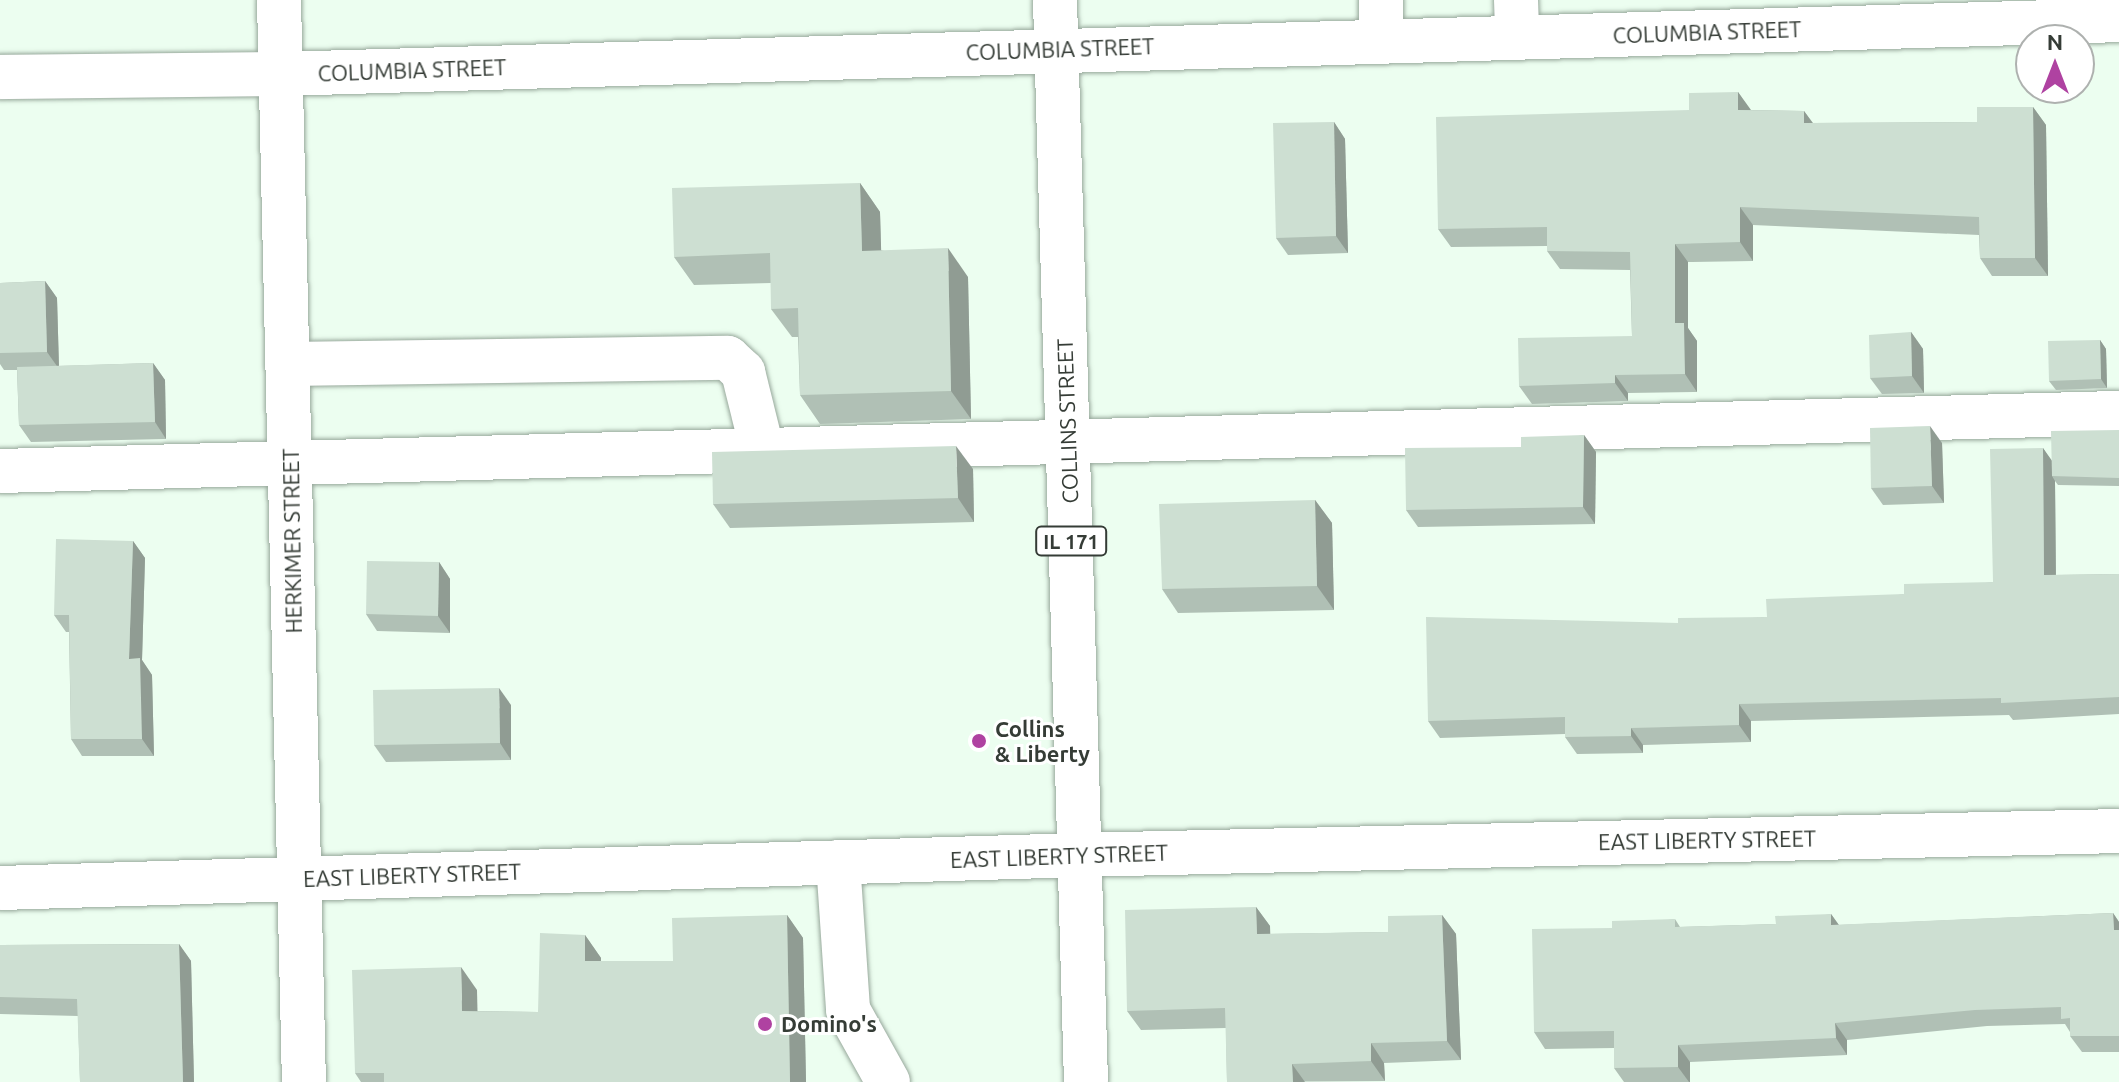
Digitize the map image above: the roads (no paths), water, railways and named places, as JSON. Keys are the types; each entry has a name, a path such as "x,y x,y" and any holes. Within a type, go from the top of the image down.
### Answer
{"street":[{"name":"HERKIMER STREET","path":"279,0 304,1082"},
{"name":"COLLINS STREET","path":"1055,0 1086,1082"},
{"name":"COLUMBIA STREET","path":"0,77 281,74 1056,49 1381,20 1670,16 2119,20"},
{"path":"288,364 728,358 743,372 762,449"},
{"path":"0,471 2119,413"},
{"name":"EAST LIBERTY STREET","path":"0,888 1079,855 2119,831"},
{"path":"838,862 848,1010 888,1082"}],"place":[{"name":"Collins & Liberty","path":"979,741"},
{"name":"Domino's","path":"765,1024"}]}
